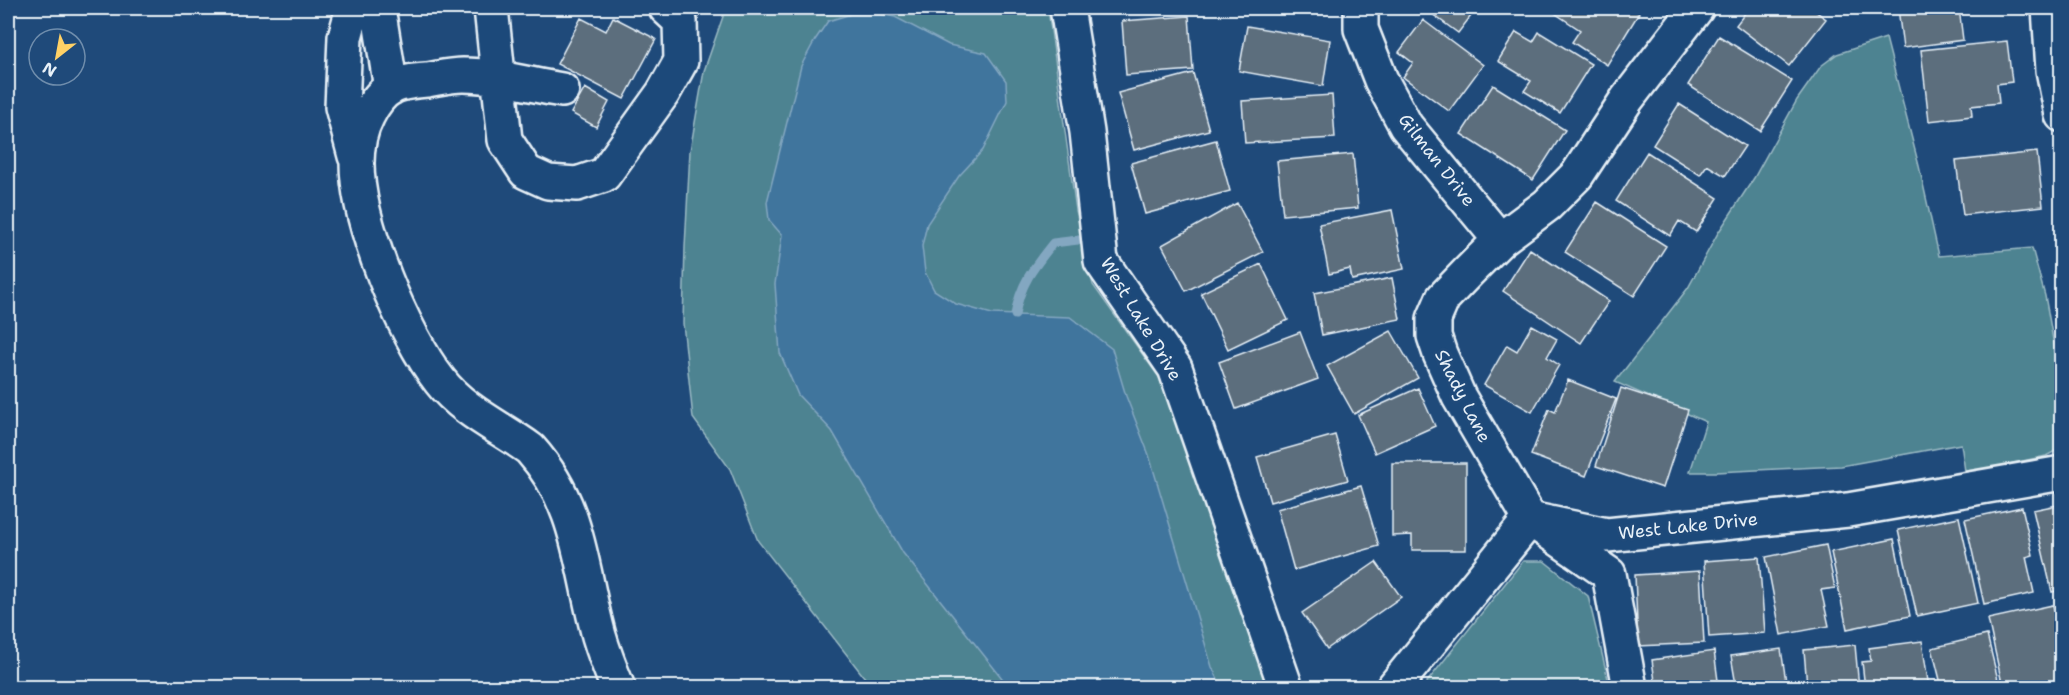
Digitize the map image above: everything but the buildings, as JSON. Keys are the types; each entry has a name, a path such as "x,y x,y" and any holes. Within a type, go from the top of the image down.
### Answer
{"lane":[{"path":"353,8 345,37 342,107 357,162"},
{"path":"378,8 391,87"},
{"path":"491,8 505,140 526,172 548,182 577,184 604,175 663,93 681,61 680,21 666,8"},
{"name":"West Lake Drive","path":"1067,8 1087,132 1101,261 1175,369 1286,687"},
{"name":"Gilman Drive","path":"1361,8 1361,29 1381,80 1406,126 1500,240"},
{"name":"Shady Lane","path":"1630,687 1609,574 1530,519 1459,396 1434,336 1434,319 1443,298 1500,240 1547,205 1577,175 1627,99 1697,8"},
{"path":"2049,8 2053,70 2061,115"},
{"path":"562,90 463,75 406,82 391,87 372,107 364,123 358,140 357,162 361,199 375,250 397,306 428,364 441,383 456,398 530,449 561,493 580,545 599,636 618,687"},
{"name":"West Lake Drive","path":"1530,519 1607,535 1848,510 2061,473"},
{"path":"1393,687 1530,519"}],"green space":[{"path":"726,8 1050,8 1049,16 1076,210 1093,285 1166,387 1267,687 872,687 758,541 730,469 693,418 683,323 690,151 704,71"},
{"path":"1886,38 1919,166 1939,256 2032,248 2045,296 2061,383 2061,448 2046,456 1972,472 1965,471 1961,444 1841,466 1690,472 1706,422 1615,382 1688,288 1718,233 1754,178 1797,100 1821,66 1837,54"},
{"path":"1523,561 1544,561 1588,596 1610,687 1423,687"}],"water":[{"path":"874,13 895,17 949,45 986,53 1006,81 1007,101 983,150 959,176 927,224 922,246 925,272 934,290 956,304 992,314 1070,317 1112,349 1126,396 1149,455 1212,667 1222,687 1009,687 903,553 832,431 798,395 780,353 775,284 782,235 769,220 767,202 801,66 815,40 828,21 851,14"}],"waterway":[{"path":"1015,315 1024,285 1053,243 1078,240"}]}
